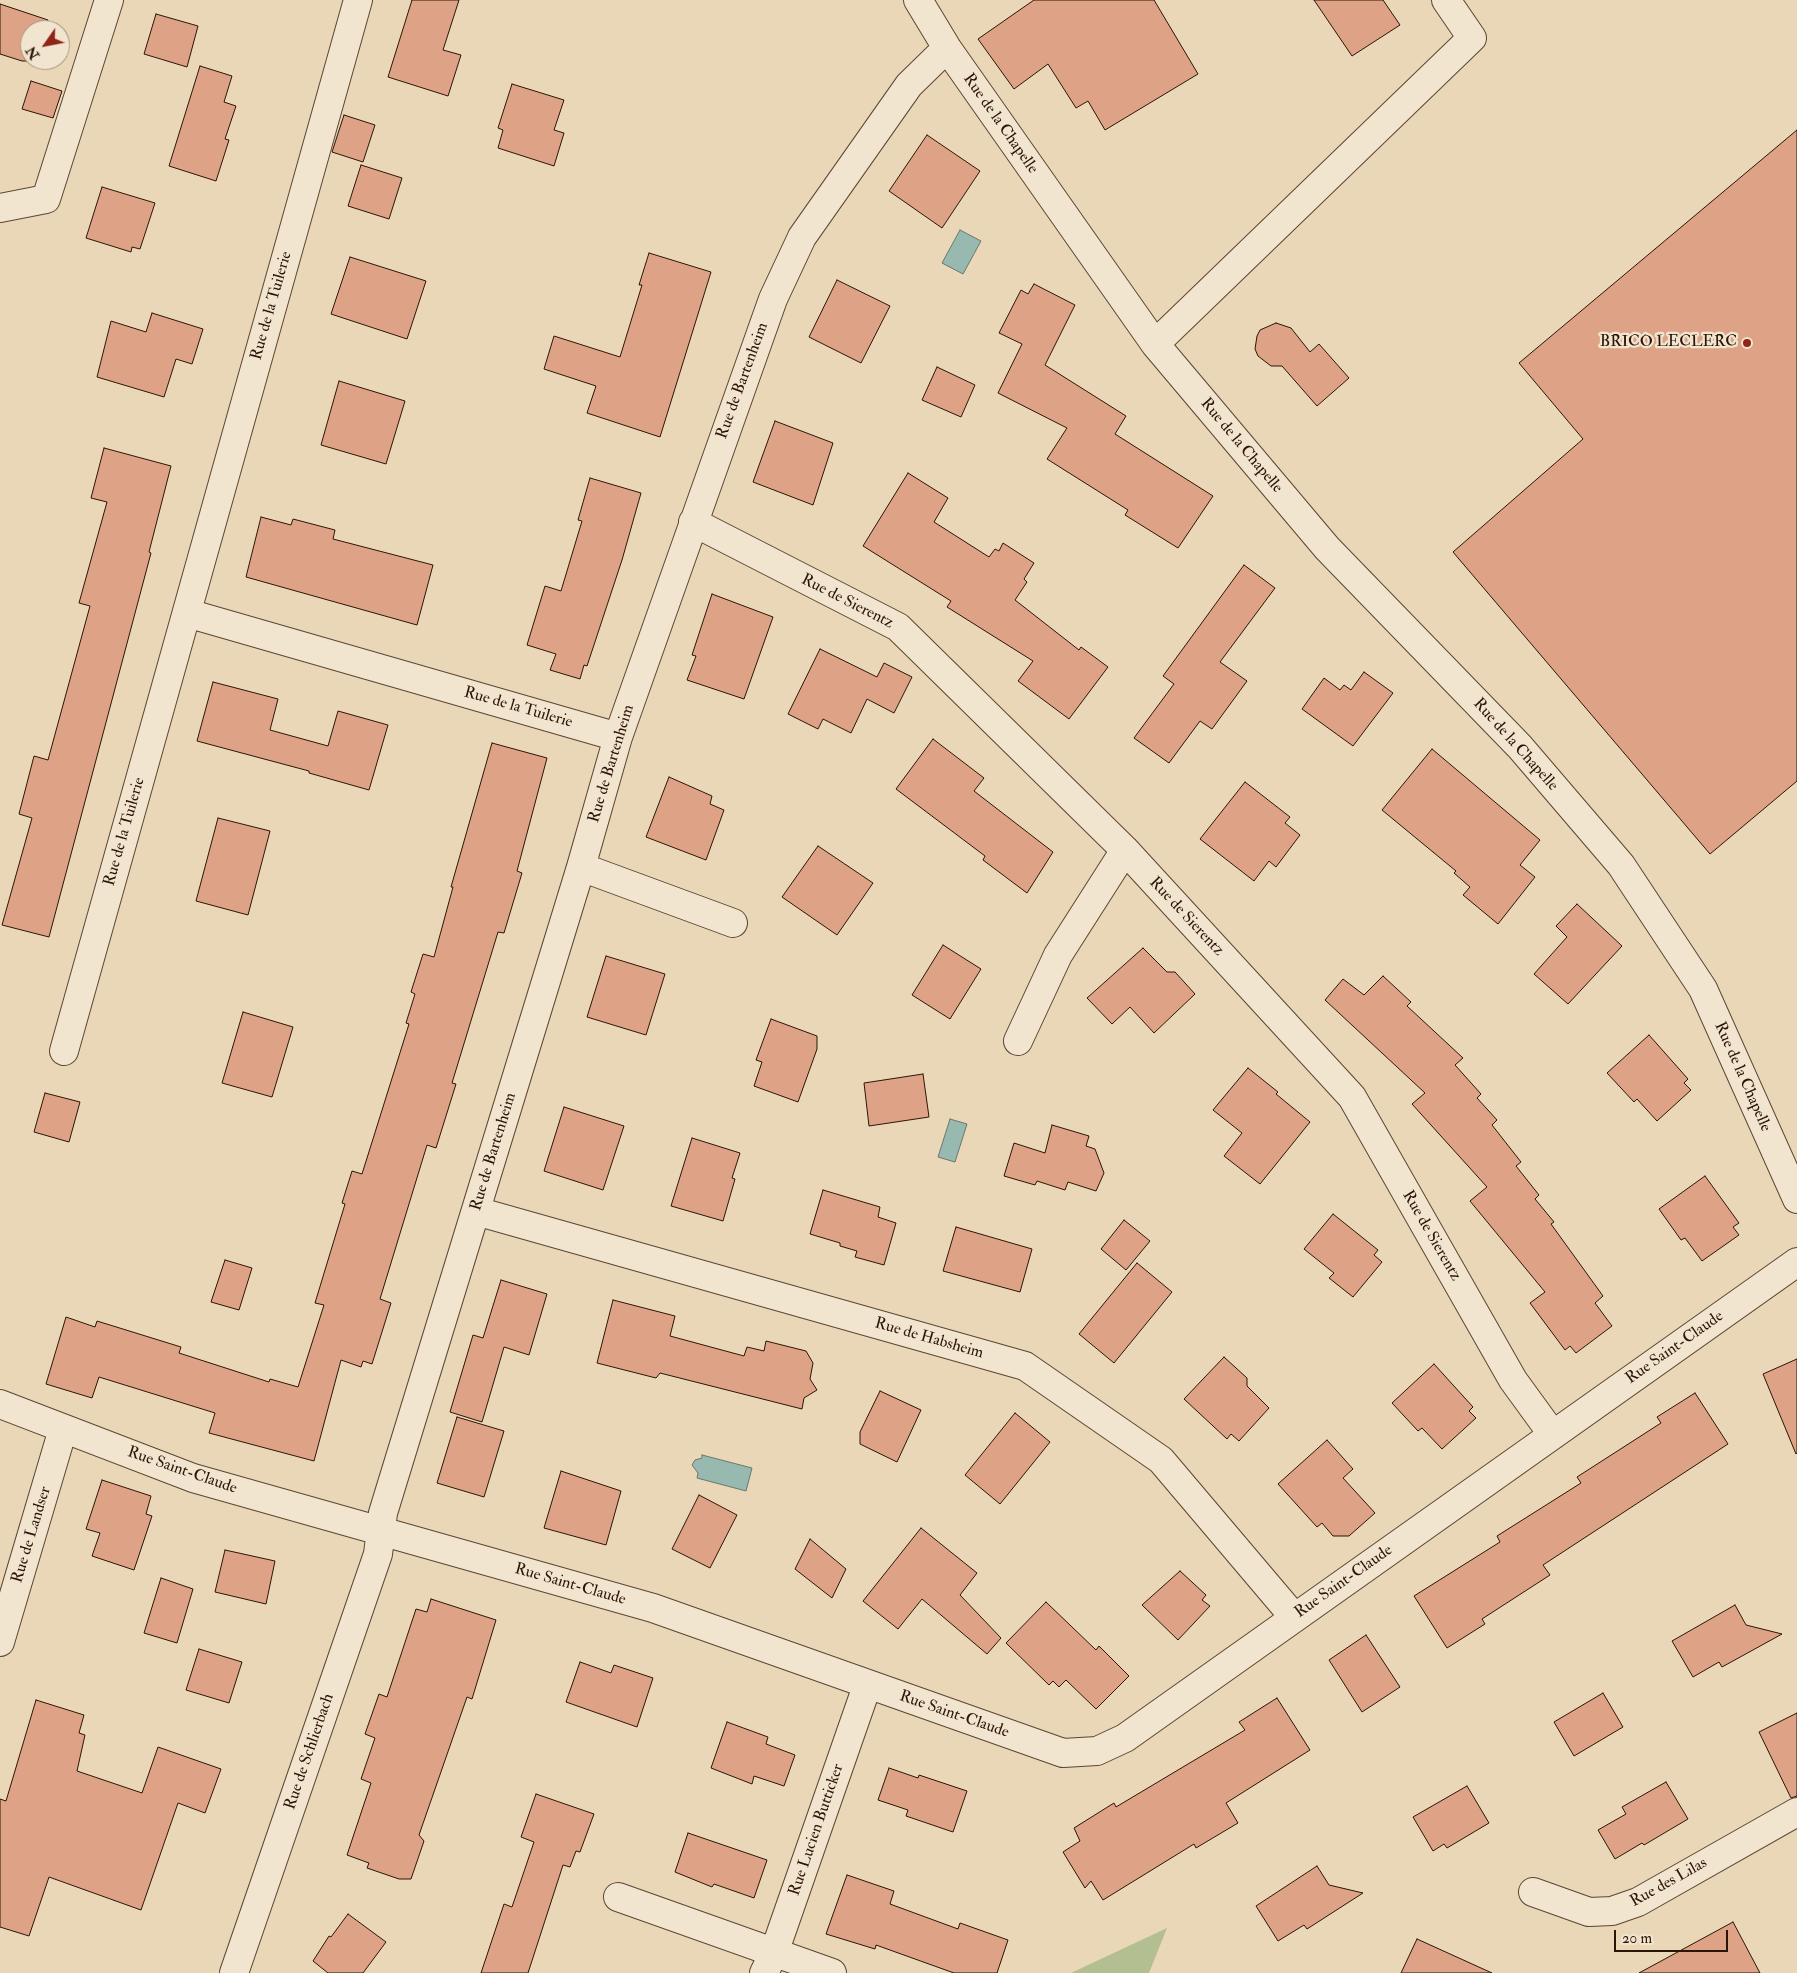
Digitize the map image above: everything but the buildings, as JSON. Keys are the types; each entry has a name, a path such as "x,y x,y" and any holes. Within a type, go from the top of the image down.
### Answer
{"street":[{"path":"0,208 46,200 109,0"},
{"name":"Rue de la Tuilerie","path":"64,1050 358,0"},
{"name":"Rue de la Chapelle","path":"918,0 947,48 1155,344 1327,548 1520,746 1621,865 1703,989 1797,1199"},
{"path":"1155,344 1472,38 1446,0"},
{"name":"Rue de Bartenheim","path":"381,1530 384,1513 581,868 618,737 773,298 802,237 909,85 947,48"},
{"name":"Rue de Sierentz","path":"693,522 898,627 1125,850 1352,1097 1513,1380 1553,1435"},
{"name":"Rue de la Tuilerie","path":"186,613 618,737"},
{"path":"1018,1041 1058,955 1125,850"},
{"path":"581,868 733,923"},
{"name":"Rue de Habsheim","path":"476,1211 1025,1366 1161,1460 1294,1617"},
{"name":"Rue Saint-Claude","path":"0,1404 193,1478 653,1608 867,1686 1063,1754 1097,1751 1125,1738 1797,1262"},
{"name":"Rue de Landser","path":"0,1642 63,1429"},
{"name":"Rue de Schlierbach","path":"234,1973 378,1554 381,1530"},
{"name":"Rue Lucien Butticker","path":"769,1963 867,1686"},
{"name":"Rue des Lilas","path":"1533,1892 1589,1912 1612,1911 1638,1902 1797,1812"},
{"path":"618,1898 769,1963 832,1973"}],"green space":[{"path":"1167,1928 1149,1973 1071,1973"}],"water":[{"path":"960,230 981,241 963,274 942,263"},
{"path":"950,1119 967,1124 955,1162 938,1157"},
{"path":"702,1455 752,1468 746,1491 697,1478 698,1473 692,1465 695,1460 702,1458"}],"place":[{"name":"BRICO LECLERC","path":"1747,343"}]}
